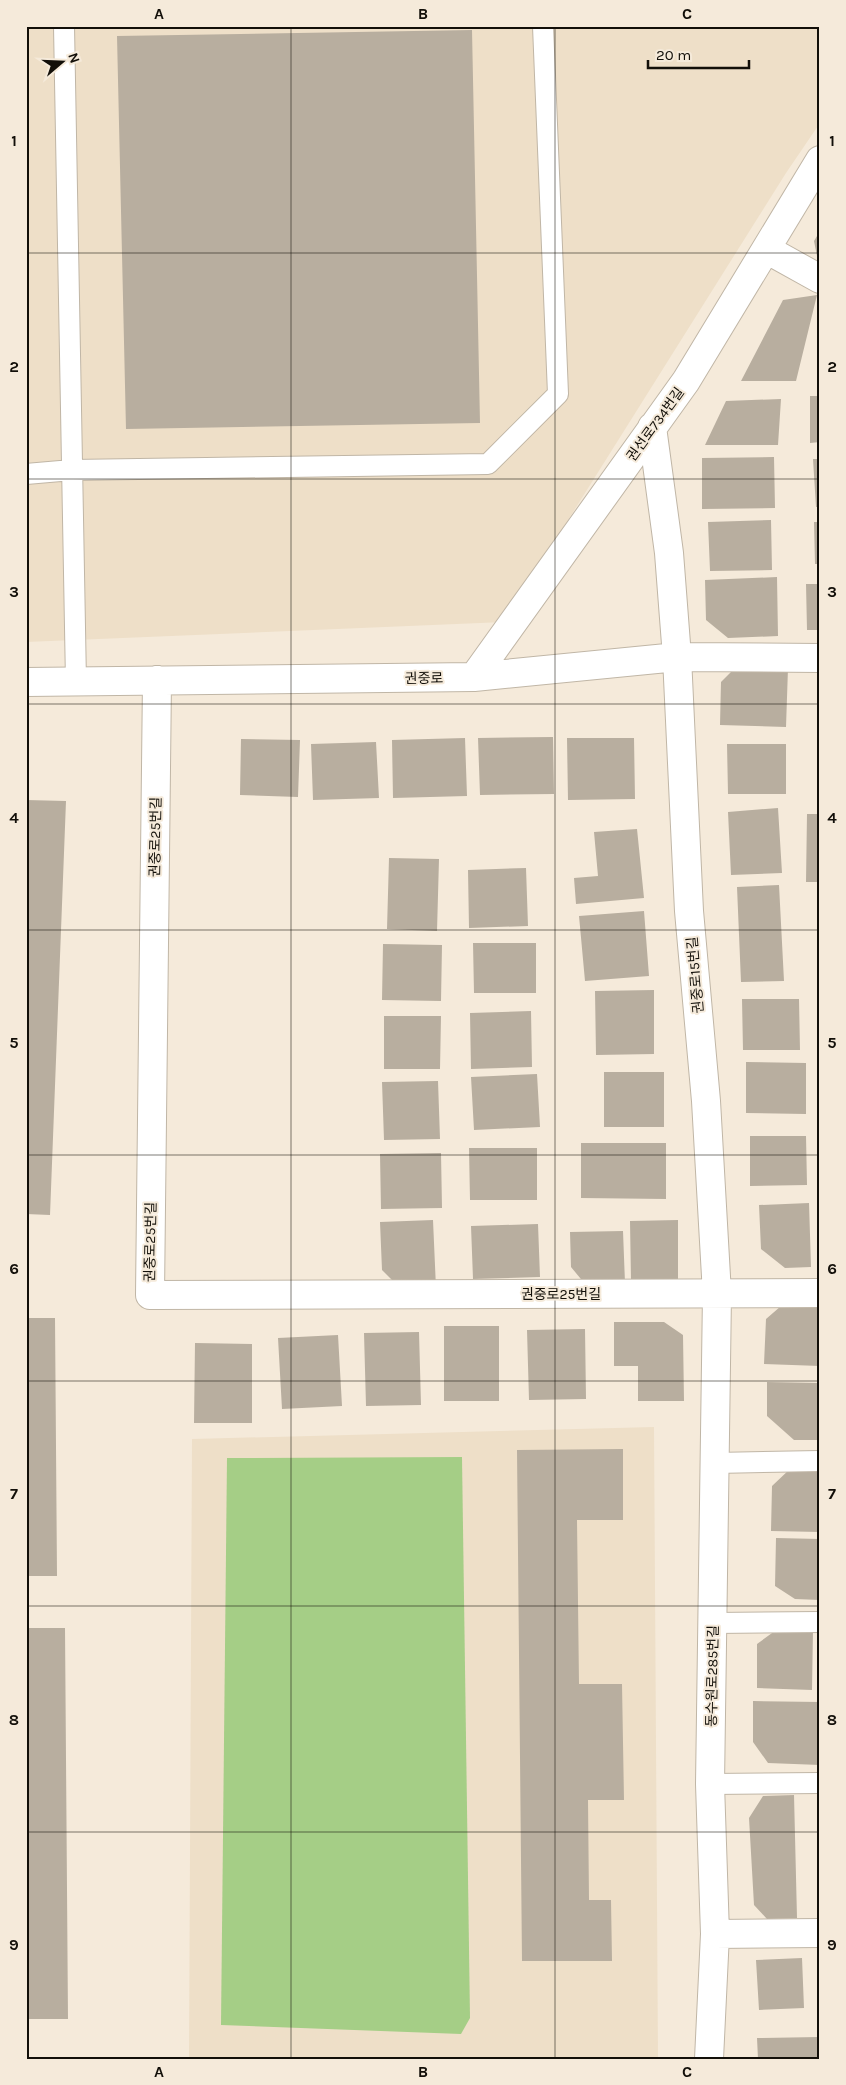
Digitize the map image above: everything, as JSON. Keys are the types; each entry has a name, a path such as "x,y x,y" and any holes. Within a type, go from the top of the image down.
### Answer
{"street":[{"name":"권선로734번길","path":"474,677 686,381 820,160"},
{"path":"766,249 820,279"},
{"name":"권중로15번길","path":"652,427 669,553 677,657 689,911 706,1101 717,1294"},
{"name":"권중로","path":"26,682 474,677 677,657 820,658"},
{"name":"권중로25번길","path":"157,680 150,1295 717,1294"},
{"path":"717,1294 820,1292"},
{"name":"동수원로285번길","path":"709,2059 715,1934 710,1784 717,1294"},
{"path":"715,1934 820,1934"}],"lane":[{"path":"64,26 76,682"},
{"path":"26,474 72,470 488,464 558,394 543,26"},
{"path":"715,1463 820,1461"},
{"path":"712,1624 820,1622"},
{"path":"710,1784 820,1783"}],"shaded area":[{"path":"26,26 820,26 820,123 786,173 504,622 26,642"},
{"path":"654,1427 658,2059 189,2059 192,1439"}],"green space":[{"path":"462,1457 470,2018 461,2034 221,2025 227,1458"}],"building":[{"path":"472,30 480,423 126,429 117,36"},
{"path":"820,231 820,266 819,266 814,241"},
{"path":"817,295 796,381 741,381 783,300"},
{"path":"810,396 820,396 820,442 810,443"},
{"path":"781,399 778,445 705,445 726,401"},
{"path":"774,457 775,508 702,509 702,458"},
{"path":"813,459 820,459 820,507 816,507"},
{"path":"771,520 772,570 710,571 708,522"},
{"path":"814,522 820,522 820,564 815,564"},
{"path":"777,577 778,636 728,638 706,620 705,580"},
{"path":"806,584 820,584 820,630 807,630"},
{"path":"737,666 788,668 786,727 720,725 721,682"},
{"path":"553,737 554,794 480,795 478,738"},
{"path":"465,738 467,796 393,798 392,740"},
{"path":"567,738 634,738 635,799 568,800"},
{"path":"241,739 300,740 298,797 240,795"},
{"path":"376,742 379,798 313,800 311,744"},
{"path":"817,742 820,742 820,767 817,767"},
{"path":"727,744 786,744 786,794 728,794"},
{"path":"26,800 66,801 50,1215 26,1214"},
{"path":"778,808 782,873 731,875 728,812"},
{"path":"807,814 820,814 820,882 806,882"},
{"path":"637,829 644,898 576,904 574,878 598,876 594,832"},
{"path":"389,858 439,859 437,931 387,929"},
{"path":"526,868 528,926 469,928 468,870"},
{"path":"779,885 784,981 741,982 737,887"},
{"path":"644,911 649,976 585,981 579,916"},
{"path":"473,943 536,943 536,993 474,993"},
{"path":"383,944 442,945 441,1001 382,1000"},
{"path":"654,990 654,1054 596,1055 595,991"},
{"path":"742,999 799,999 800,1050 743,1050"},
{"path":"531,1011 532,1067 471,1069 470,1013"},
{"path":"384,1016 441,1016 440,1069 384,1069"},
{"path":"746,1062 806,1063 806,1114 746,1113"},
{"path":"604,1072 664,1072 664,1127 604,1127"},
{"path":"537,1074 540,1127 474,1130 471,1077"},
{"path":"438,1081 440,1139 384,1140 382,1082"},
{"path":"750,1136 806,1136 807,1185 750,1186"},
{"path":"581,1143 666,1143 666,1199 581,1198"},
{"path":"469,1148 537,1148 537,1200 470,1200"},
{"path":"441,1153 442,1208 381,1209 380,1154"},
{"path":"809,1203 811,1267 785,1268 761,1249 759,1205"},
{"path":"433,1220 436,1288 401,1289 382,1270 380,1222"},
{"path":"678,1220 678,1281 631,1281 630,1221"},
{"path":"538,1224 540,1277 473,1279 471,1226"},
{"path":"623,1231 625,1283 585,1284 571,1267 570,1232"},
{"path":"788,1300 820,1302 820,1366 764,1364 766,1319"},
{"path":"26,1318 55,1318 57,1576 26,1576"},
{"path":"614,1322 664,1322 683,1335 684,1401 638,1401 638,1366 614,1366"},
{"path":"444,1326 499,1326 499,1401 444,1401"},
{"path":"585,1329 586,1399 529,1400 527,1330"},
{"path":"419,1332 421,1405 366,1406 364,1333"},
{"path":"338,1335 342,1406 282,1409 278,1338"},
{"path":"195,1343 252,1344 252,1423 194,1423"},
{"path":"767,1382 820,1383 820,1440 794,1440 767,1416"},
{"path":"623,1449 623,1520 577,1520 579,1684 622,1684 624,1800 588,1800 589,1900 611,1900 612,1961 522,1961 517,1450"},
{"path":"791,1468 820,1468 820,1532 771,1531 772,1486"},
{"path":"776,1538 820,1539 820,1600 795,1599 775,1586"},
{"path":"26,1628 65,1628 68,2019 26,2019"},
{"path":"779,1628 813,1629 812,1690 757,1688 757,1644"},
{"path":"753,1701 820,1702 820,1765 768,1763 753,1742"},
{"path":"794,1795 797,1918 767,1919 754,1905 749,1818 763,1796"},
{"path":"802,1958 804,2008 759,2010 756,1960"},
{"path":"819,2037 819,2059 758,2059 757,2038"}]}
